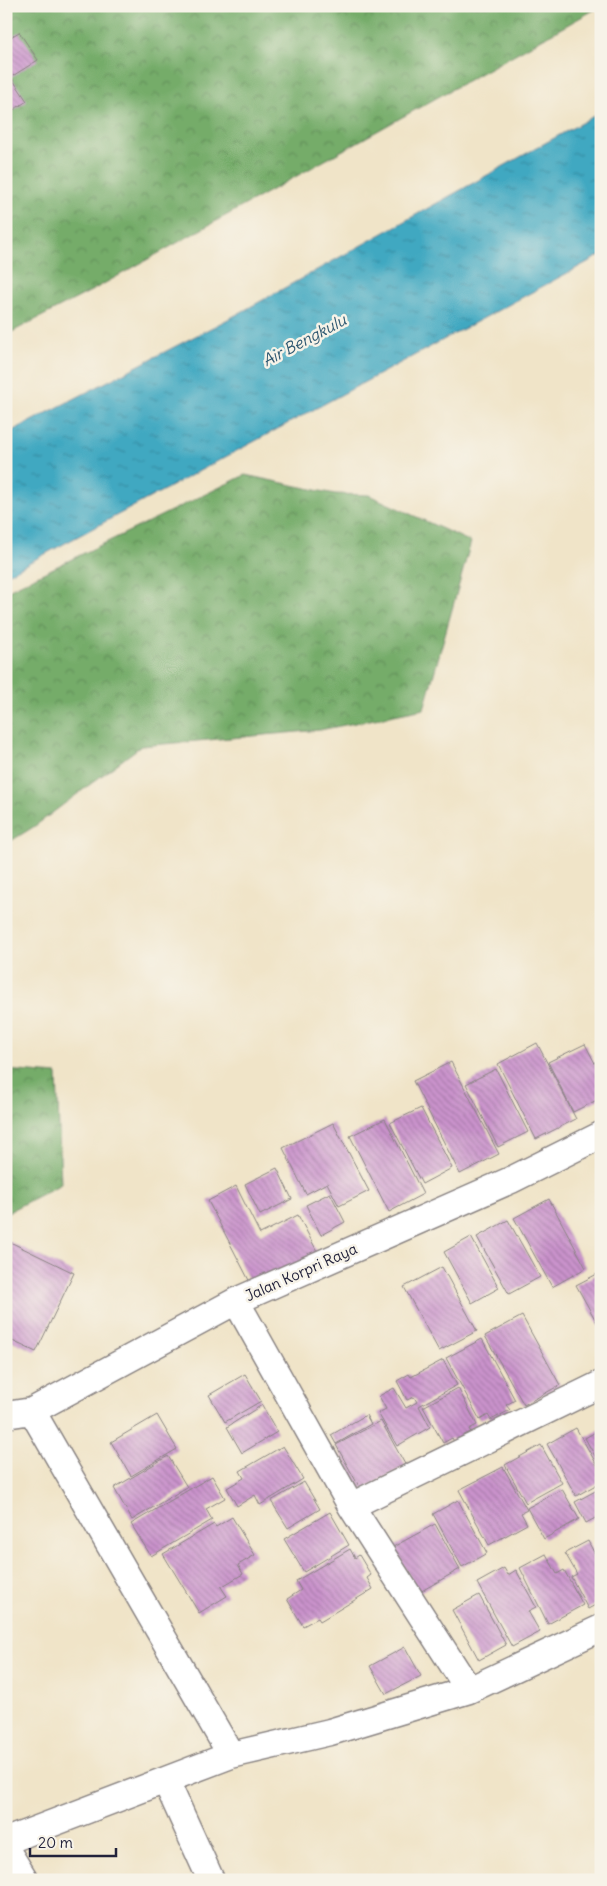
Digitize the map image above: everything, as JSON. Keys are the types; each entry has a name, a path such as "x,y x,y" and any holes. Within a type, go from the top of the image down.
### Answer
{"street":[{"name":"Jalan Korpri Raya","path":"6,1415 32,1411 236,1300 511,1180 601,1135"},
{"path":"236,1300 351,1506 469,1690"},
{"path":"351,1506 601,1384"},
{"path":"32,1411 231,1755"},
{"path":"6,1841 231,1755 330,1732 469,1690 601,1628"},
{"path":"166,1781 211,1880"},
{"path":"6,1848 25,1880"}],"green space":[{"path":"6,6 601,6 91,291 6,335"},
{"path":"245,475 335,494 369,495 471,542 424,709 320,730 141,746 35,826 6,844 6,591"},
{"path":"6,1070 57,1074 61,1184 6,1213"}],"water":[{"name":"Air Bengkulu","path":"601,112 601,255 6,575 6,434 234,316"}],"building":[{"path":"19,32 38,60 11,77 27,101 6,115 6,40"},
{"path":"537,1043 576,1119 536,1139 498,1064"},
{"path":"585,1044 601,1075 601,1098 573,1112 548,1062"},
{"path":"451,1062 499,1154 460,1174 413,1081"},
{"path":"496,1069 528,1132 498,1147 466,1084"},
{"path":"421,1108 452,1168 422,1184 390,1123"},
{"path":"385,1119 423,1194 389,1212 350,1136"},
{"path":"333,1123 369,1191 339,1206 327,1183 306,1194 283,1148"},
{"path":"277,1168 292,1199 260,1215 245,1184"},
{"path":"236,1186 260,1234 298,1215 319,1255 253,1288 208,1201"},
{"path":"330,1193 345,1222 321,1235 306,1205"},
{"path":"549,1199 586,1268 552,1287 514,1218"},
{"path":"508,1220 540,1277 509,1294 477,1237"},
{"path":"471,1237 499,1288 472,1303 444,1252"},
{"path":"6,1240 74,1273 36,1352 6,1338"},
{"path":"442,1267 477,1331 439,1351 404,1287"},
{"path":"601,1272 601,1330 576,1285"},
{"path":"522,1316 560,1385 524,1405 485,1336"},
{"path":"482,1339 515,1400 506,1405 510,1410 491,1420 488,1415 480,1420 446,1358"},
{"path":"443,1360 457,1385 419,1406 430,1427 397,1446 378,1413 386,1409 379,1396 394,1388 406,1408 417,1402 414,1397 407,1400 397,1381 409,1374 411,1377"},
{"path":"245,1374 261,1401 225,1422 209,1395"},
{"path":"458,1388 477,1425 469,1429 472,1434 455,1443 452,1438 443,1443 423,1407"},
{"path":"262,1405 277,1432 242,1453 227,1427"},
{"path":"157,1415 177,1449 131,1476 111,1442"},
{"path":"366,1415 371,1424 336,1444 331,1435"},
{"path":"381,1421 406,1466 361,1490 336,1445"},
{"path":"576,1428 601,1472 601,1482 576,1496 547,1444"},
{"path":"601,1429 601,1467 585,1438"},
{"path":"541,1445 562,1483 526,1503 505,1465"},
{"path":"283,1446 303,1479 260,1505 255,1495 237,1506 227,1488 244,1478 240,1471"},
{"path":"168,1456 187,1487 132,1520 114,1488"},
{"path":"503,1467 527,1510 521,1513 527,1524 489,1545 459,1490"},
{"path":"212,1476 225,1498 206,1509 212,1520 151,1556 131,1524"},
{"path":"304,1482 320,1509 288,1528 271,1501"},
{"path":"601,1488 601,1515 586,1523 575,1502"},
{"path":"562,1489 579,1519 544,1539 527,1508"},
{"path":"458,1500 487,1553 462,1567 433,1514"},
{"path":"330,1512 349,1545 304,1572 284,1539"},
{"path":"232,1517 255,1555 238,1565 243,1574 221,1587 227,1596 199,1613 163,1554 214,1524 216,1527"},
{"path":"435,1524 460,1569 418,1593 393,1547"},
{"path":"588,1541 599,1562 601,1561 601,1602 588,1609 571,1577 577,1574 565,1553"},
{"path":"350,1549 355,1558 359,1555 371,1575 367,1578 373,1589 320,1621 318,1618 303,1626 287,1599 301,1590 296,1581"},
{"path":"546,1554 557,1574 564,1570 583,1605 548,1624 520,1568"},
{"path":"504,1568 508,1575 516,1570 536,1607 528,1611 540,1632 512,1647 477,1583"},
{"path":"479,1595 506,1645 479,1660 452,1610"},
{"path":"405,1647 421,1676 386,1694 370,1666"}]}
